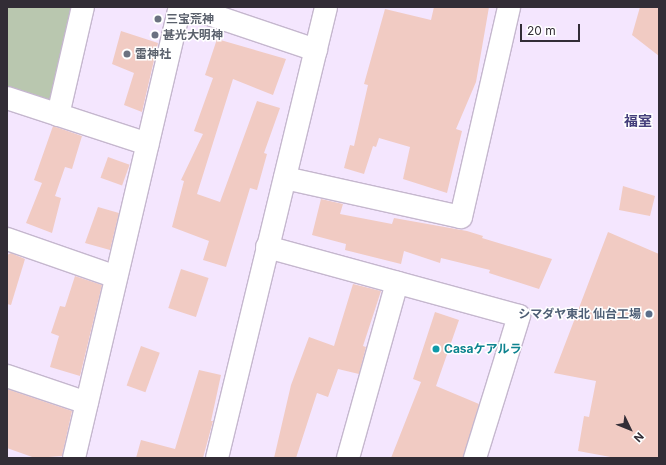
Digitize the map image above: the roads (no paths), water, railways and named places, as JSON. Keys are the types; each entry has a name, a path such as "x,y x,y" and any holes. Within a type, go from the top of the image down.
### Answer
{"street":[{"path":"58,115 83,7"},
{"path":"74,458 180,7"},
{"path":"188,7 316,50"},
{"path":"217,458 266,247 285,178 326,7"},
{"path":"285,178 461,217 509,7"},
{"path":"7,98 148,144"},
{"path":"7,238 116,277"},
{"path":"266,247 519,316 475,458"},
{"path":"348,458 397,283"},
{"path":"7,376 87,403"}],"place":[{"name":"三宝荒神","path":"158,19"},
{"name":"甚光大明神","path":"155,35"},
{"name":"雷神社","path":"127,54"},
{"name":"シマダヤ東北 仙台工場","path":"649,314"},
{"name":"Casaケアルラ","path":"436,349"}],"district":[{"name":"福室","path":"638,121"}]}
